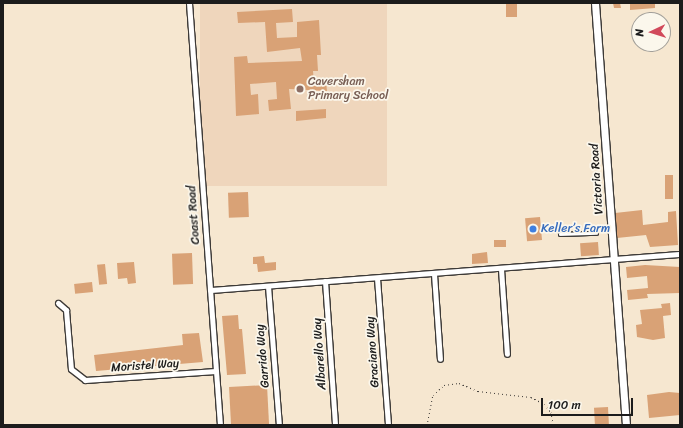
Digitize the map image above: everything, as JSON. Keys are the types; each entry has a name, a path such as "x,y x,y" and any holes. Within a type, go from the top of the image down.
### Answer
{"street":[{"name":"Coast Road","path":"189,3 220,425"},
{"name":"Victoria Road","path":"595,3 626,425"},
{"path":"210,290 501,269 680,254"},
{"path":"501,269 507,354"},
{"path":"434,274 440,359"},
{"name":"Graciano Way","path":"377,278 388,425"},
{"name":"Albarello Way","path":"324,282 335,425"},
{"name":"Garrido Way","path":"268,286 279,425"},
{"name":"Moristel Way","path":"58,303 66,310 71,370 76,376 85,380 216,371"}],"lane":[{"path":"560,234 596,233"}],"path":[{"path":"427,425 433,394 444,385 459,383 478,391 531,398 544,404 551,412 553,425"}],"shaded area":[{"name":"Caversham Primary School","path":"200,3 387,3 387,186 200,186"}],"building":[{"path":"506,3 517,3 517,17 506,17"},
{"path":"613,3 620,3 621,8 614,8"},
{"path":"630,3 655,3 655,8 630,10"},
{"path":"292,9 293,22 276,23 277,38 297,37 297,22 319,20 321,55 317,55 318,71 313,71 314,83 326,82 327,91 289,89 291,109 269,111 268,100 277,99 276,82 250,84 251,95 258,94 259,114 236,116 234,57 247,56 248,63 302,61 300,48 267,52 265,22 238,23 237,12"},
{"path":"326,109 326,118 296,121 296,111"},
{"path":"665,175 673,175 673,199 665,199"},
{"path":"248,192 249,217 229,218 228,193"},
{"path":"642,210 643,225 668,222 668,212 676,211 678,245 650,247 646,235 617,238 615,213"},
{"name":"Keller’s Farm","path":"540,217 542,240 527,241 525,218"},
{"path":"494,240 506,240 506,247 494,247"},
{"name":"Keller’s Farm","path":"598,242 599,255 581,256 580,243"},
{"path":"487,252 488,263 472,264 472,254"},
{"path":"192,253 193,284 173,285 172,254"},
{"path":"264,256 265,263 276,262 276,270 258,272 257,264 253,264 253,257"},
{"path":"134,262 136,283 128,284 127,278 118,279 117,263"},
{"path":"105,264 107,284 99,285 97,265"},
{"path":"645,265 680,267 680,293 647,294 648,298 628,300 627,290 648,288 647,276 627,278 626,267"},
{"path":"92,282 93,292 75,294 74,284"},
{"path":"670,303 671,315 663,316 665,338 653,340 637,337 636,325 642,324 640,310 662,308 661,304"},
{"path":"238,315 239,329 242,329 246,374 227,375 222,316"},
{"path":"199,333 203,362 96,371 94,355 183,345 182,334"},
{"path":"267,385 269,425 231,425 229,387"},
{"path":"669,392 680,393 680,415 649,418 647,395"},
{"path":"608,407 609,425 595,425 594,408"}],"place":[{"name":"Caversham Primary School","path":"300,89"},
{"name":"Keller’s Farm","path":"533,229"}]}
